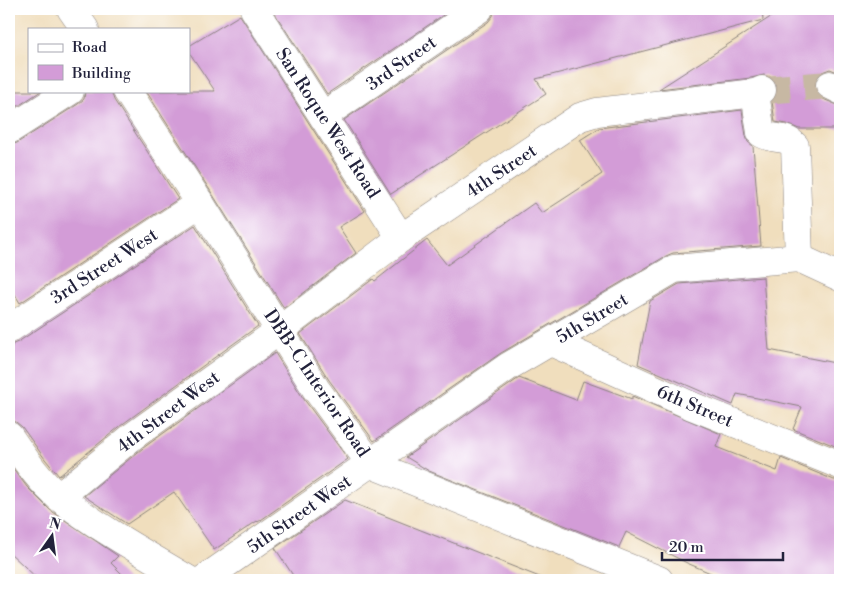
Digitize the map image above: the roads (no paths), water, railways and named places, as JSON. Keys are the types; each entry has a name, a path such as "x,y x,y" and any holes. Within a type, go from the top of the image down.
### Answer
{"street":[{"path":"71,9 84,28"},
{"name":"San Roque West Road","path":"254,9 401,238"},
{"name":"3rd Street","path":"323,116 479,9"},
{"path":"9,130 68,92"},
{"name":"DBB-C Interior Road","path":"128,92 200,203 316,389 371,464 659,580"},
{"name":"4th Street","path":"280,330 401,238 580,117 597,112 758,92 761,133 786,139 795,146 799,258"},
{"name":"3rd Street West","path":"9,329 200,203"},
{"path":"799,258 840,278"},
{"name":"5th Street","path":"371,464 509,366 674,269 799,258"},
{"name":"4th Street West","path":"59,497 134,436 280,330"},
{"name":"6th Street","path":"551,342 692,406 840,465"},
{"path":"9,436 33,470 59,497 106,530 189,580"},
{"name":"5th Street West","path":"203,580 371,464"}],"tunnel":[{"path":"762,90 830,85"}]}
